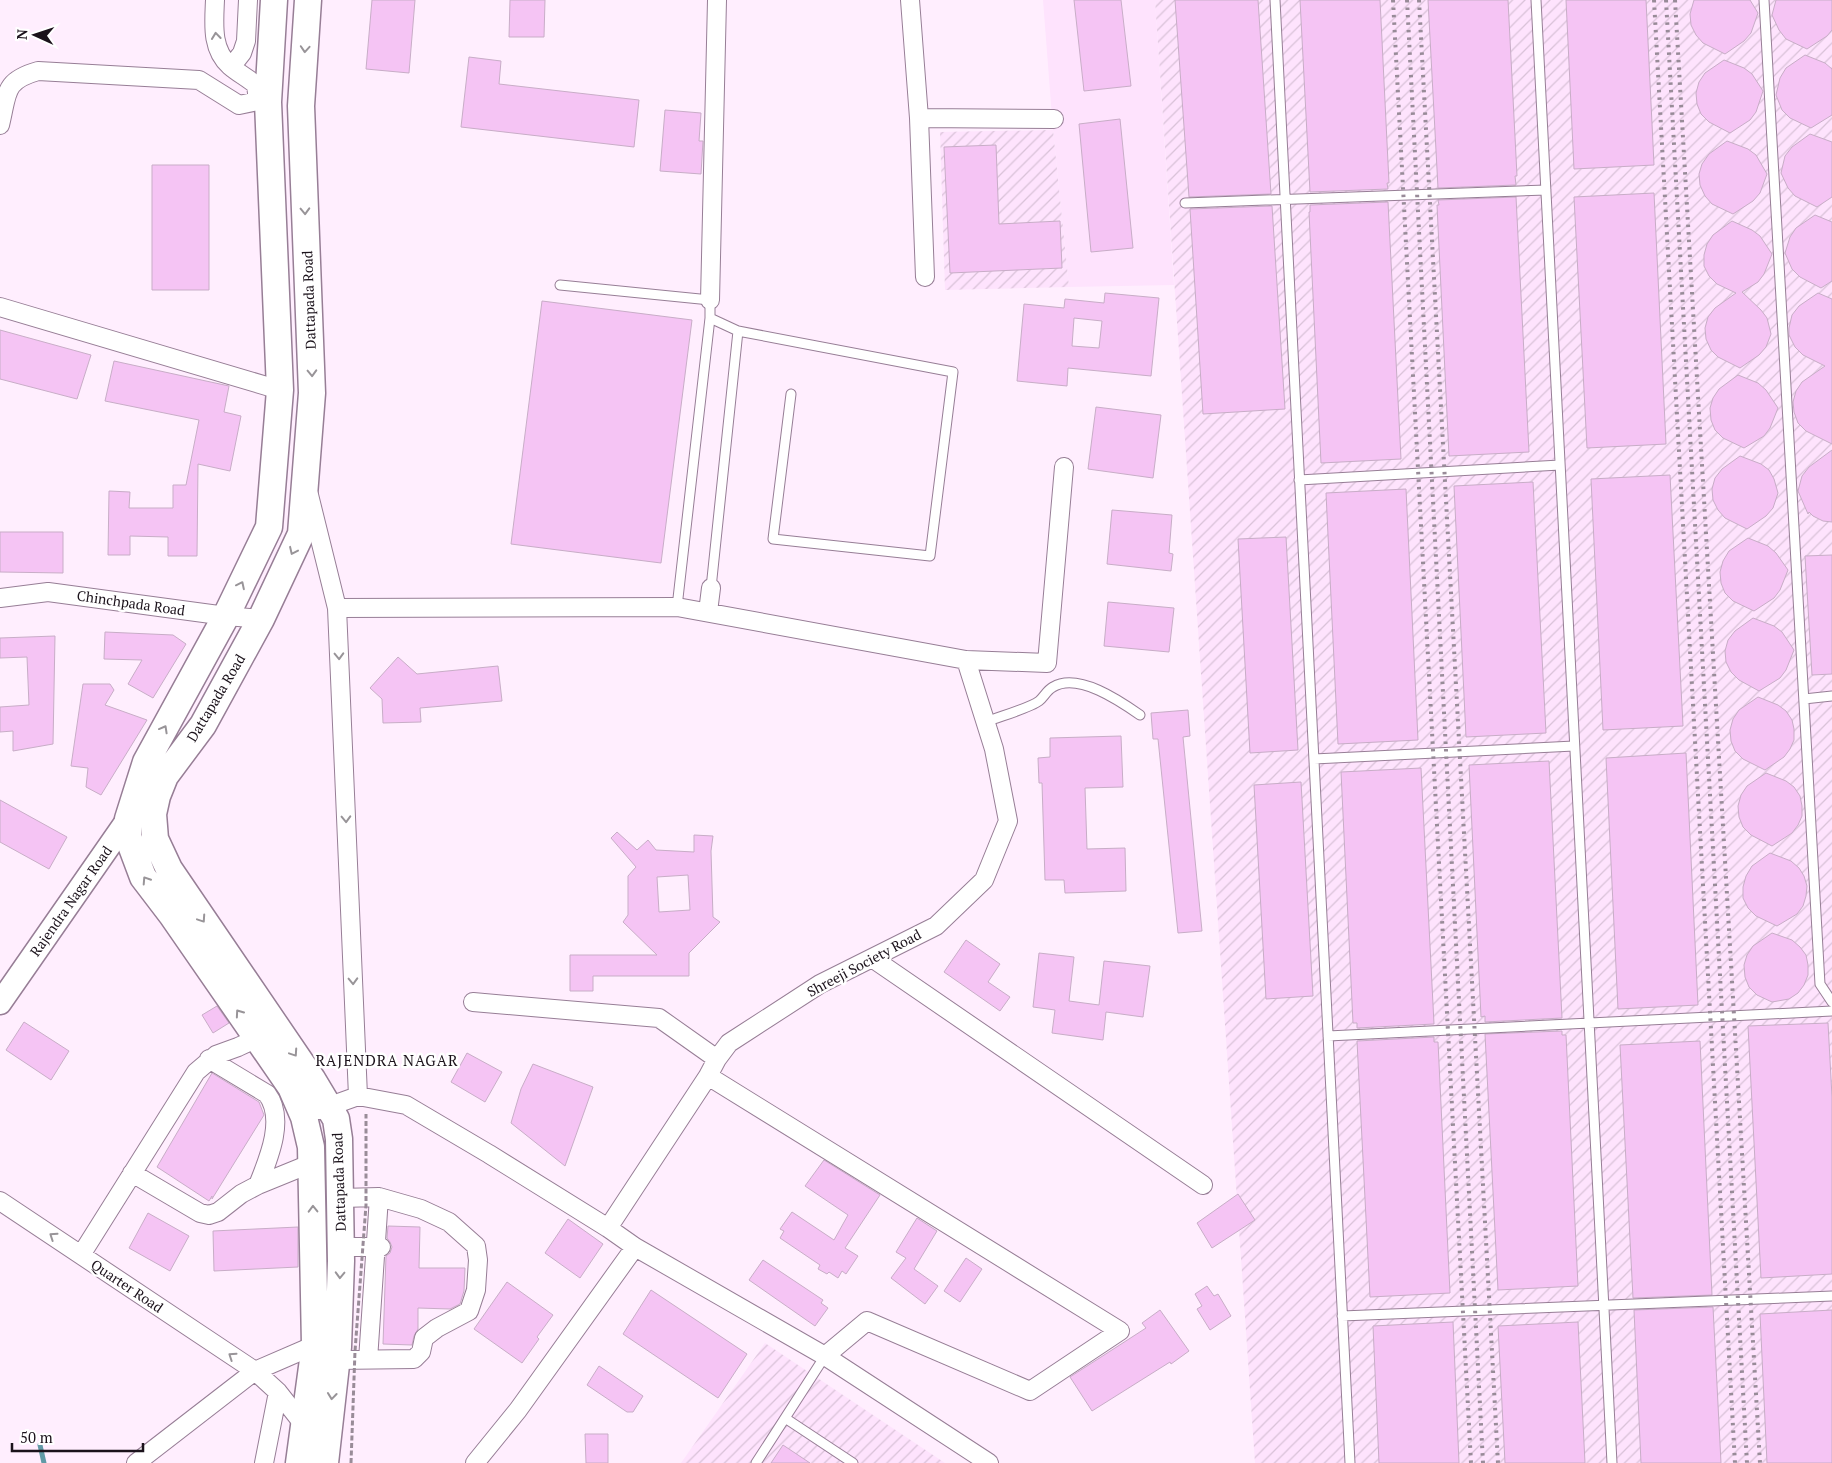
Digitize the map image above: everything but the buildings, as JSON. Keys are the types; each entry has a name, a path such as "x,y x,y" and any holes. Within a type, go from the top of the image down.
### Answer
{"main road":[{"path":"274,0 263,101 280,390 269,527 226,616 146,762 141,816 128,837 143,876 267,1034 292,1091"},
{"name":"Dattapada Road","path":"141,816 157,796 165,776 203,725 261,619 301,534 312,393 301,106 308,0"},
{"name":"Dattapada Road","path":"292,1091 328,1106 336,1119 339,1139 341,1198 339,1316 330,1351"},
{"name":"Dattapada Road","path":"292,1091 304,1117 312,1155 330,1351"},
{"path":"312,1448 330,1351"}],"street":[{"path":"0,124 6,95 14,81 24,75 38,71 199,80 239,105 263,101 256,85 231,67 220,55 217,48 214,25 215,0"},
{"path":"231,67 242,53 246,41 248,0"},
{"path":"710,300 717,0"},
{"path":"910,0 919,118 925,277"},
{"path":"919,118 1054,119"},
{"path":"0,307 280,390"},
{"path":"337,608 677,606 966,660 1047,663 1064,467"},
{"path":"306,479 337,608 358,1096"},
{"path":"708,612 711,588"},
{"name":"Chinchpada Road","path":"0,598 48,592 261,619"},
{"name":"Shreeji Society Road","path":"608,1228 729,1043 820,984 936,926 984,880 1008,821 994,749 966,660"},
{"name":"Rajendra Nagar Road","path":"0,1003 141,816"},
{"path":"872,958 1203,1185"},
{"path":"474,1002 659,1018 717,1059"},
{"path":"81,1255 132,1173 199,1079 209,1059 267,1034"},
{"path":"209,1059 267,1094 292,1091"},
{"path":"708,1076 1120,1331 1030,1391 867,1321 825,1356"},
{"path":"258,1185 270,1152 274,1132 275,1109 292,1091"},
{"path":"304,1117 328,1106 358,1096 406,1105 489,1154 608,1228 635,1247 825,1356 989,1463"},
{"path":"132,1173 200,1212 209,1215 218,1212 241,1194 312,1155"},
{"path":"136,1463 255,1371 330,1351 368,1360 414,1359 421,1352 424,1338 437,1328 469,1311 476,1290 478,1260 476,1246 449,1222 421,1209 379,1198 341,1198"},
{"path":"368,1360 375,1315 379,1198"},
{"name":"Quarter Road","path":"0,1200 255,1371 278,1392 312,1448"},
{"path":"341,1247 378,1247"},
{"path":"475,1463 518,1410 635,1247"},
{"path":"339,1316 375,1315"},
{"path":"264,1463 278,1392"}],"lane":[{"path":"1274,0 1350,1463"},
{"path":"1536,0 1612,1463"},
{"path":"1764,0 1820,984 1832,1002"},
{"path":"1185,203 1546,190"},
{"path":"560,285 710,300 710,318 677,606"},
{"path":"710,318 738,331 952,372 930,556 773,539 791,394"},
{"path":"711,588 738,331"},
{"path":"1299,480 1560,466"},
{"path":"986,722 1039,702 1052,687 1066,683 1084,685 1103,692 1119,700 1140,715"},
{"path":"1804,698 1832,696"},
{"path":"1314,760 1574,746"},
{"path":"1328,1036 1832,1011"},
{"path":"1342,1316 1832,1296"},
{"path":"756,1463 825,1356"},
{"path":"785,1418 853,1463"}],"path":[{"path":"351,1463 355,1351 366,1205 366,1114"}],"shaded area":[{"path":"1043,0 1155,0 1174,285 1069,287 1053,130"},
{"path":"1155,0 1832,0 1832,1463 1255,1463"},
{"path":"1053,130 1069,287 945,290 940,132"},
{"path":"765,1343 945,1463 681,1463"}],"waterway":[{"path":"40,1445 44,1463"}],"railway":[{"path":"1393,0 1471,1463"},
{"path":"1407,0 1483,1463"},
{"path":"1419,0 1498,1463"},
{"path":"1654,0 1735,1463"},
{"path":"1666,0 1747,1463"},
{"path":"1675,0 1760,1463"}],"district":[{"name":"RAJENDRA NAGAR","path":"387,1061"}]}
